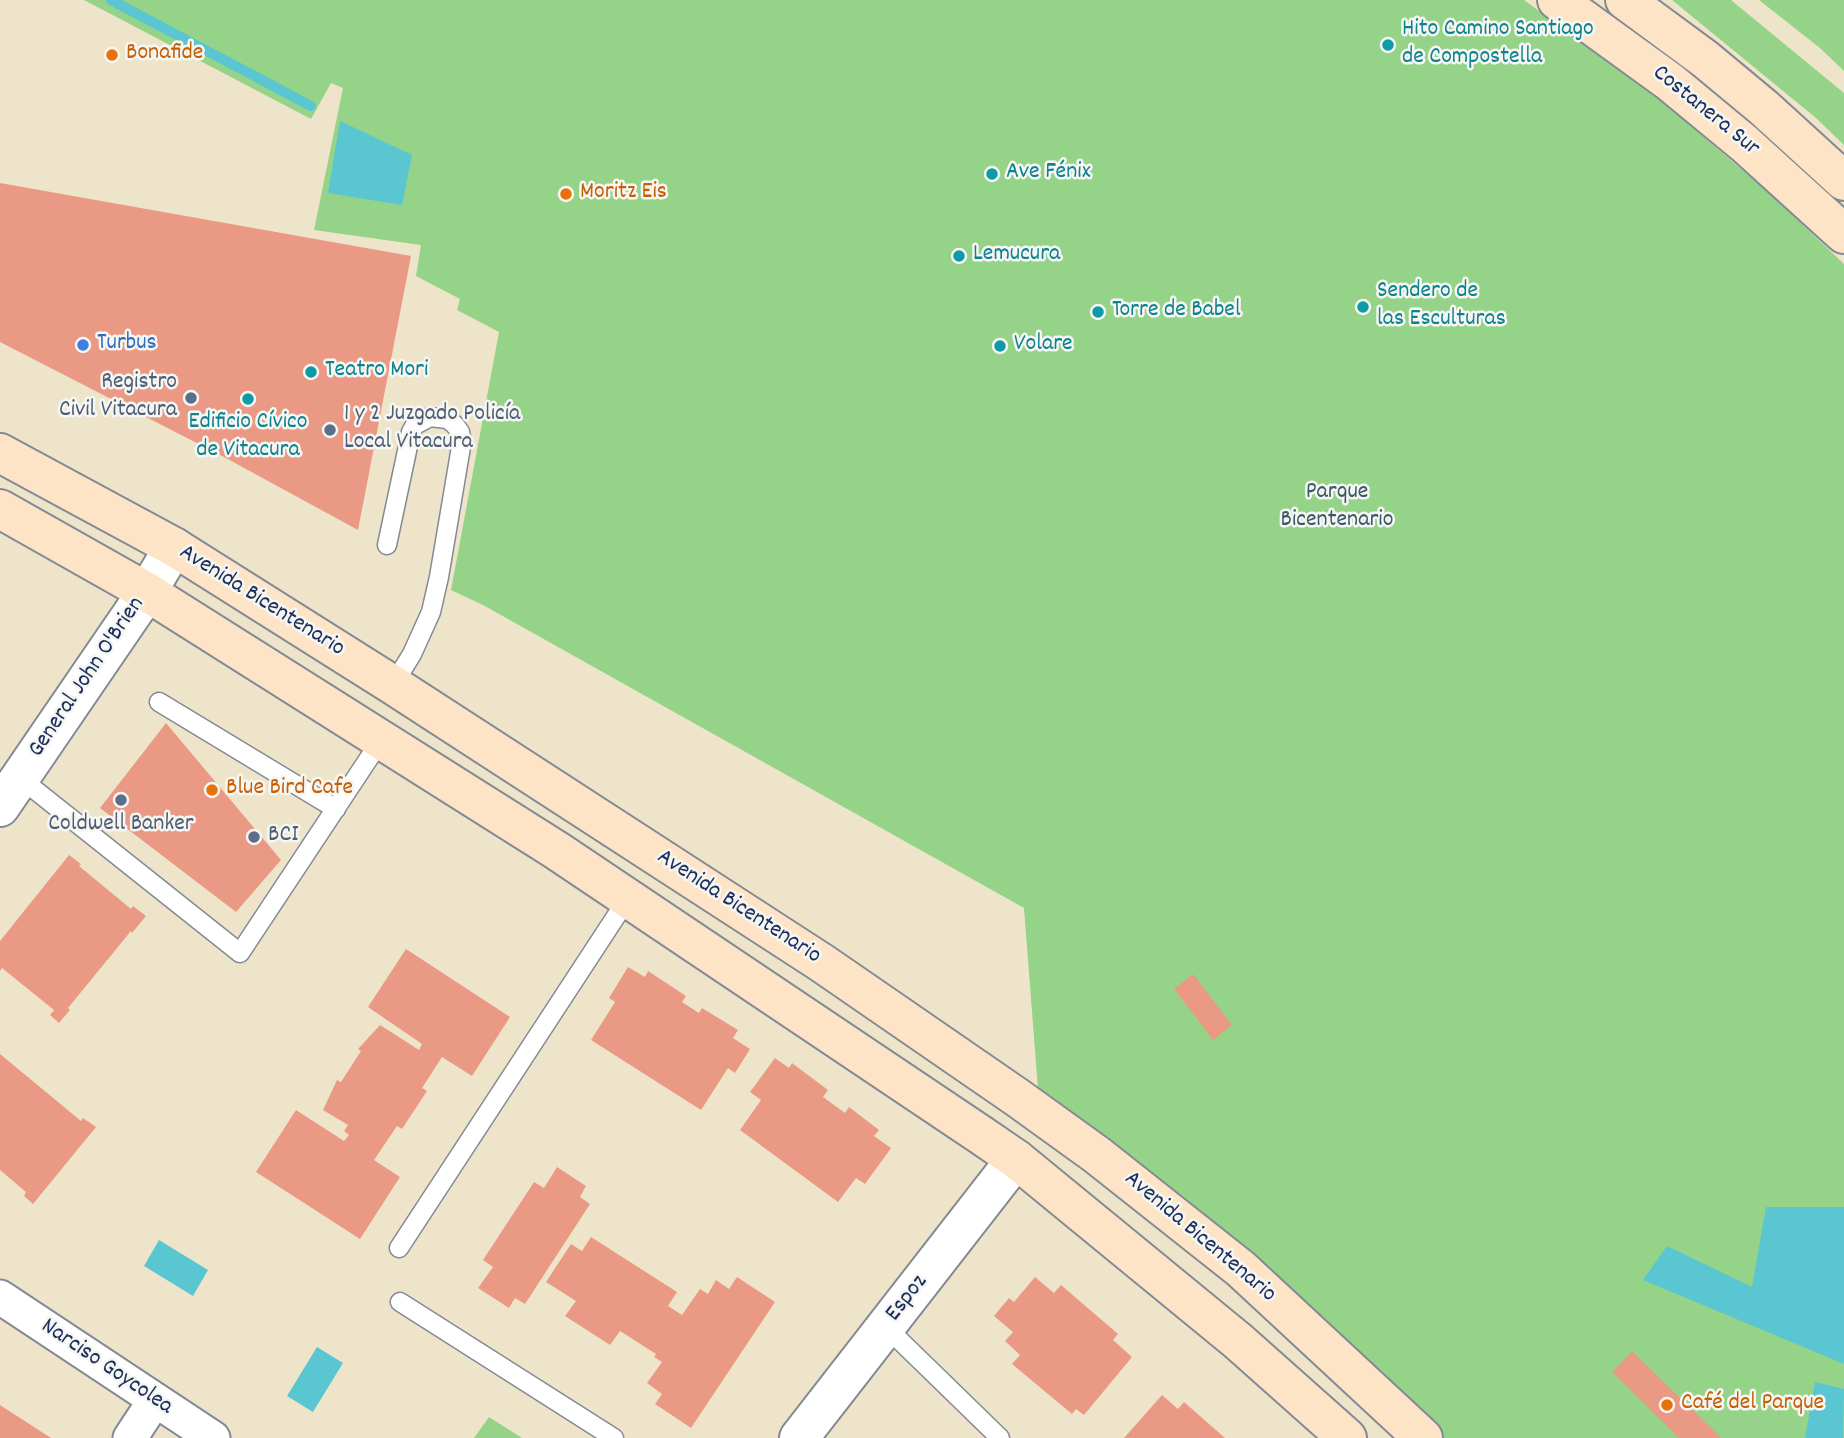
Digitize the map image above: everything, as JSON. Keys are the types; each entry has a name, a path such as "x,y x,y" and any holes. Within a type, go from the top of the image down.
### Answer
{"main road":[{"name":"Costanera Sur","path":"1558,0 1660,75 1734,135 1844,234"},
{"name":"Costanera Sur","path":"1625,0 1734,84 1844,181"},
{"name":"Avenida Bicentenario","path":"0,453 174,547 393,685 822,963 1097,1155 1241,1269 1423,1438"},
{"path":"0,509 147,592 556,850 1016,1159 1238,1341 1346,1438"}],"street":[{"name":"General John O'Brien","path":"10,792 147,592 174,547"},
{"name":"Espoz","path":"799,1438 1016,1159"},
{"name":"Narciso Goycolea","path":"0,1297 213,1438"},
{"path":"130,1438 155,1400"}],"lane":[{"path":"387,545 411,432 422,420 438,416 447,419 460,432 462,441 439,577 431,612 412,654 393,685"},
{"path":"159,702 336,809"},
{"path":"10,792 240,953 381,740"},
{"path":"399,1248 628,898"},
{"path":"400,1301 614,1438"},
{"path":"886,1326 1000,1438"}],"green space":[{"name":"Parque Bicentenario","path":"84,0 1524,0 1660,100 1767,191 1844,264 1844,1438 1435,1438 1038,1089 1024,908 483,605 451,590 499,332 457,310 460,299 416,276 421,245 314,230 343,88 331,83 311,119"},
{"path":"1672,0 1731,0 1844,93 1844,145 1816,118"},
{"path":"1759,0 1844,0 1844,71 1820,48"},
{"path":"489,1417 522,1438 474,1438"}],"water":[{"path":"340,121 412,155 402,205 328,193"},
{"path":"1766,1207 1844,1207 1844,1364 1643,1280 1667,1246 1752,1287"},
{"path":"159,1240 208,1270 193,1296 144,1266"},
{"path":"317,1347 343,1363 313,1412 287,1396"},
{"path":"1815,1382 1844,1389 1843,1438 1805,1438"}],"building":[{"name":"Edificio Cívico de Vitacura","path":"0,183 411,256 358,530 224,457 0,342"},
{"path":"166,723 281,860 236,912 100,808"},
{"path":"69,855 131,909 133,906 146,916 68,1008 70,1010 59,1023 50,1015 54,1010 2,968 0,971 0,941"},
{"path":"406,949 510,1017 472,1076 442,1057 422,1088 427,1091 402,1129 397,1126 374,1160 400,1177 360,1239 256,1172 296,1110 344,1141 349,1135 344,1131 348,1125 323,1110 337,1080 341,1082 361,1051 358,1049 380,1025 419,1050 422,1044 368,1007"},
{"path":"628,967 645,977 648,971 686,996 682,1002 699,1013 702,1008 738,1030 733,1038 750,1049 735,1073 728,1068 701,1110 591,1040 615,1002 609,998"},
{"path":"1193,974 1232,1025 1213,1040 1174,989"},
{"path":"0,1054 81,1121 83,1118 96,1127 33,1204 24,1196 26,1192 0,1170"},
{"path":"775,1058 789,1068 792,1063 828,1090 823,1097 845,1113 849,1107 879,1130 874,1136 891,1148 865,1184 856,1178 838,1202 740,1130 761,1100 750,1092"},
{"path":"557,1167 586,1186 580,1197 590,1204 525,1304 515,1298 509,1308 478,1288 493,1267 483,1260 534,1182 544,1188"},
{"path":"591,1237 677,1292 668,1306 682,1315 700,1289 708,1294 716,1280 729,1289 737,1277 775,1302 691,1428 655,1404 662,1394 647,1383 662,1362 654,1357 656,1354 620,1331 610,1345 565,1316 576,1301 546,1282 571,1244 582,1251"},
{"path":"1035,1277 1054,1293 1061,1285 1118,1334 1113,1340 1132,1357 1084,1415 1076,1409 1072,1414 1012,1364 1020,1355 1005,1341 1013,1332 994,1316 1009,1298 1014,1302"},
{"name":"Café del Parque","path":"1632,1351 1721,1438 1679,1438 1612,1372"},
{"path":"1162,1395 1178,1409 1184,1402 1225,1438 1124,1438"},
{"path":"0,1405 51,1438 0,1438"}],"waterway":[{"path":"111,0 311,106"}],"place":[{"name":"Hito Camino Santiago de Compostella","path":"1388,45"},
{"name":"Bonafide","path":"112,55"},
{"name":"Ave Fénix","path":"992,174"},
{"name":"Moritz Eis","path":"566,194"},
{"name":"Lemucura","path":"959,256"},
{"name":"Sendero de las Esculturas","path":"1363,307"},
{"name":"Torre de Babel","path":"1098,312"},
{"name":"Turbus","path":"83,345"},
{"name":"Volare","path":"1000,346"},
{"name":"Teatro Mori","path":"311,372"},
{"name":"Registro Civil Vitacura","path":"191,398"},
{"name":"Edificio Cívico de Vitacura","path":"248,399"},
{"name":"1 y 2 Juzgado Policía Local Vitacura","path":"330,430"},
{"name":"Blue Bird Cafe","path":"212,790"},
{"name":"Coldwell Banker","path":"121,800"},
{"name":"BCI","path":"254,837"},
{"name":"Café del Parque","path":"1667,1405"}]}
